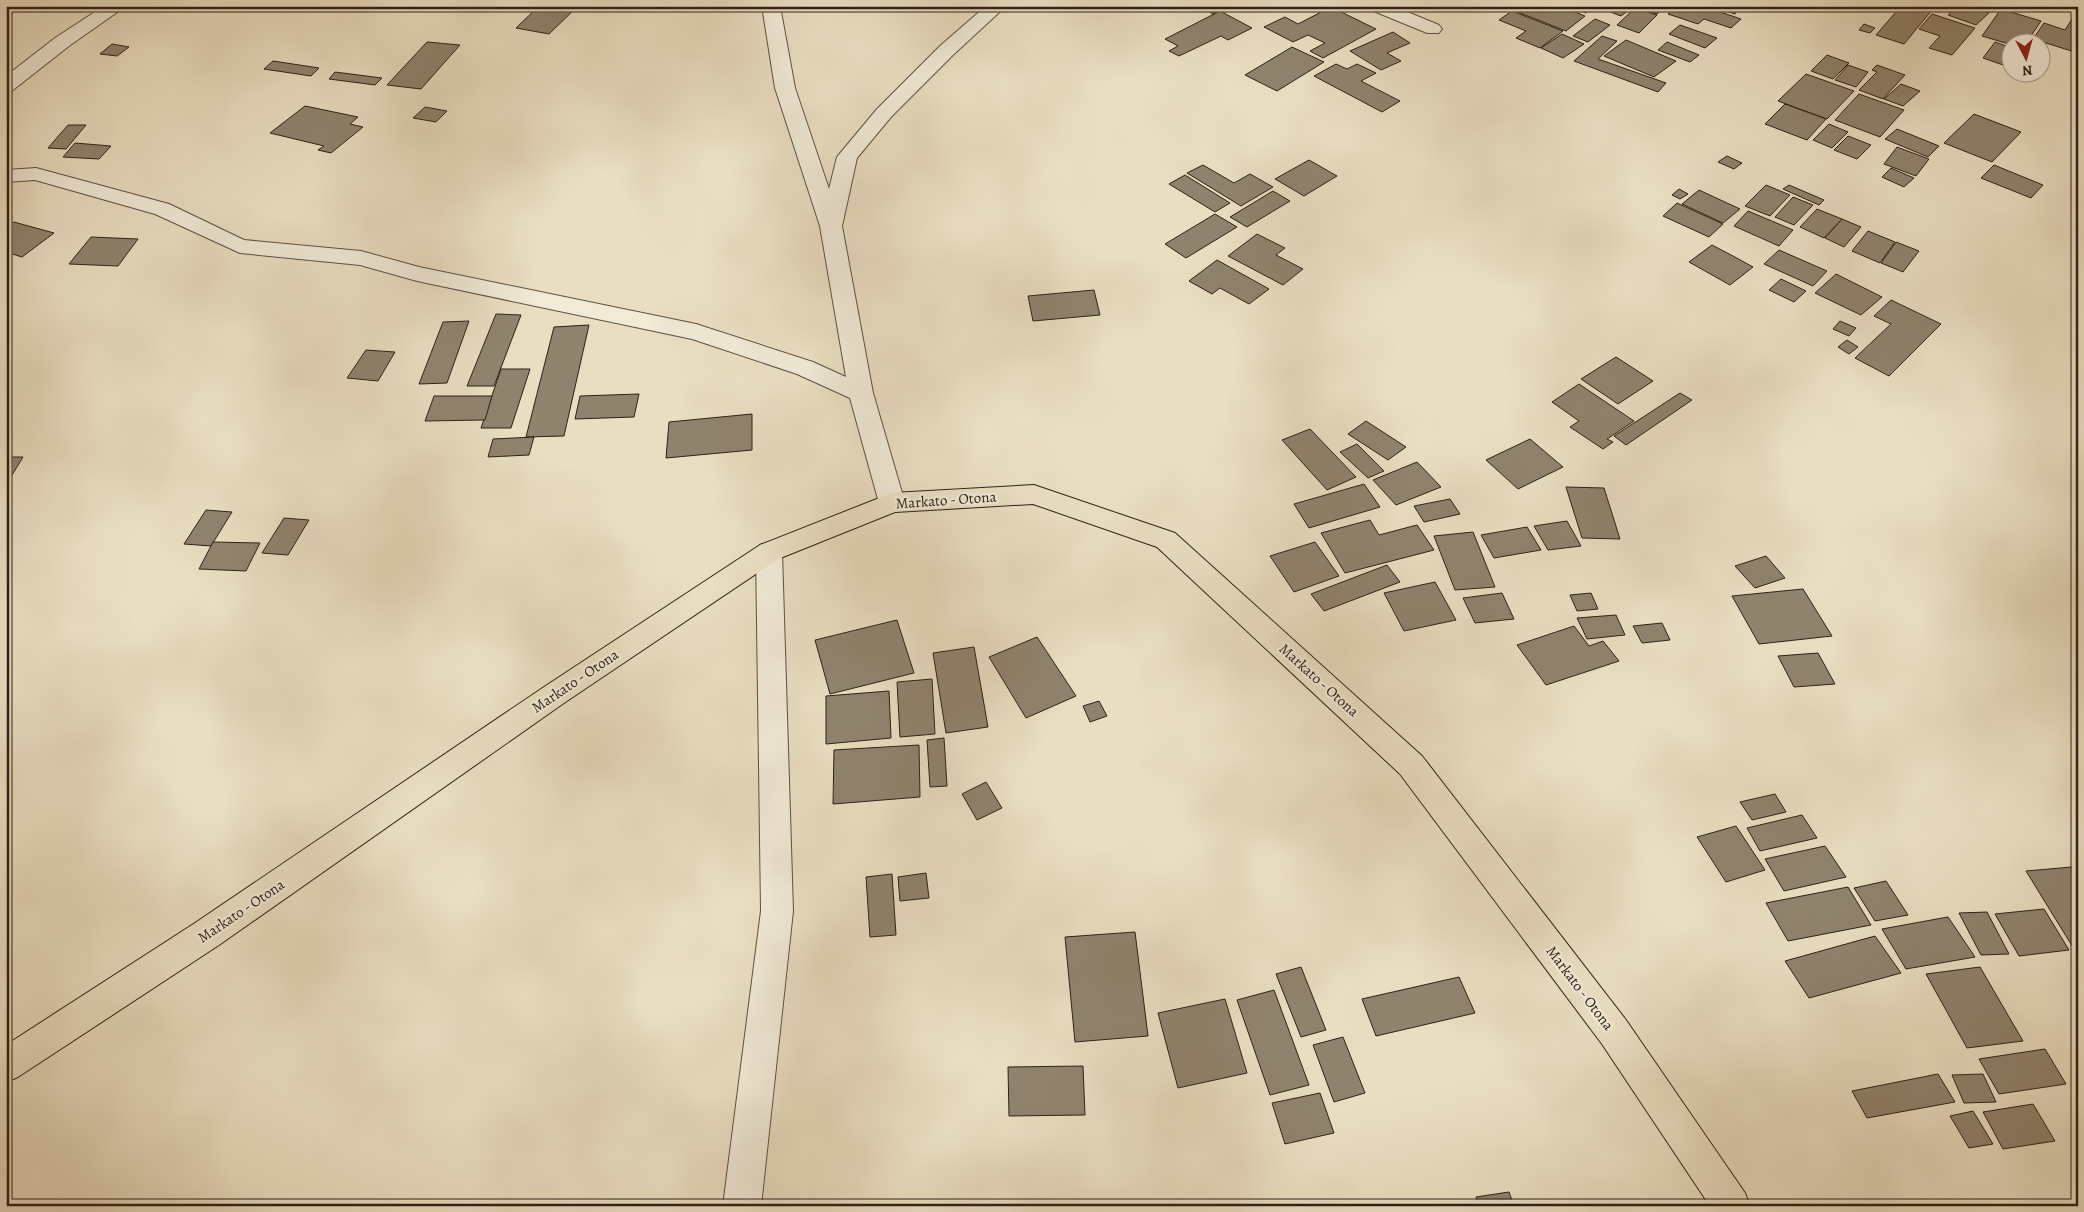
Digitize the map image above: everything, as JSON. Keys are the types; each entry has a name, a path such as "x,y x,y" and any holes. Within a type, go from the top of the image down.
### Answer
{"main road":[{"name":"Markato - Otona","path":"6,1065 208,934 554,695 769,552 892,503 1034,494 1166,540 1411,765 1614,1032 1732,1206"}],"street":[{"path":"6,86 62,42 117,6"},
{"path":"771,6 785,88 831,226 861,393 892,503"},
{"path":"831,226 847,156 884,113 933,64 997,6"},
{"path":"1377,6 1433,29"},
{"path":"6,176 36,174 162,208 240,246 361,258 417,274 696,332 805,368 861,393"},
{"path":"742,1206 777,911 769,552"}],"building":[{"path":"539,6 578,6 549,34 516,28"},
{"path":"1199,6 1228,6 1213,14"},
{"path":"1521,6 1553,6 1559,9 1562,7 1585,16 1566,31 1515,11"},
{"path":"1566,6 1593,6 1586,13"},
{"path":"1609,6 1633,7 1621,16 1605,10"},
{"path":"1635,6 1666,6 1657,14"},
{"path":"1677,6 1703,6 1741,19 1731,28 1704,19 1698,24 1668,14"},
{"path":"1711,6 1741,6 1735,14"},
{"path":"1901,6 1924,6 1933,9 1904,44 1876,35"},
{"path":"1980,6 1992,10 1976,25 1948,15 1952,11 1940,7"},
{"path":"1331,7 1376,29 1323,58 1310,51 1325,43 1308,35 1293,42 1264,27 1285,17 1298,24"},
{"path":"1635,8 1657,15 1639,33 1617,25"},
{"path":"2001,9 2041,21 2034,32 2002,32 2002,42 1982,36"},
{"path":"1220,11 1252,28 1228,40 1221,36 1179,56 1169,51 1178,46 1165,39"},
{"path":"1512,11 1563,31 1540,48 1516,38 1526,31 1499,20"},
{"path":"1932,14 1975,28 1952,55 1929,48 1940,36 1919,29"},
{"path":"1595,19 1610,25 1588,42 1573,36"},
{"path":"2072,19 2078,21 2078,53 2052,45 2052,32 2038,32 2044,23 2065,30"},
{"path":"1864,24 1875,28 1870,33 1859,30"},
{"path":"1680,25 1717,38 1705,48 1669,34"},
{"path":"1393,32 1410,43 1387,53 1401,61 1381,70 1350,51"},
{"path":"1562,34 1584,44 1563,58 1541,48"},
{"path":"1602,36 1617,41 1598,59 1666,83 1658,92 1574,61"},
{"path":"1626,40 1676,61 1654,77 1604,56"},
{"path":"427,42 460,45 421,89 387,85"},
{"path":"1667,42 1699,55 1690,62 1658,50"},
{"path":"1995,42 2002,44 2002,65 1983,58"},
{"path":"112,44 129,47 117,56 100,54"},
{"path":"1292,47 1324,62 1277,91 1245,75"},
{"path":"1827,55 1849,63 1833,79 1811,71"},
{"path":"273,61 319,68 311,76 264,69"},
{"path":"1336,64 1347,69 1357,64 1376,73 1361,81 1400,101 1382,112 1314,76"},
{"path":"1848,65 1868,72 1856,87 1835,80"},
{"path":"1877,65 1905,75 1883,99 1859,90 1877,72 1872,70"},
{"path":"335,72 382,78 375,85 329,79"},
{"path":"1806,74 1854,91 1827,119 1778,101"},
{"path":"1901,84 1920,91 1903,106 1884,99"},
{"path":"1859,94 1904,110 1880,137 1835,120"},
{"path":"1785,104 1826,119 1807,140 1765,124"},
{"path":"305,106 358,117 350,124 363,127 331,153 318,150 324,146 270,133"},
{"path":"425,107 447,111 436,122 413,118"},
{"path":"1974,114 2021,132 1992,162 1944,143"},
{"path":"1829,124 1848,132 1832,148 1813,140"},
{"path":"68,125 86,125 66,149 48,148"},
{"path":"1897,129 1939,146 1928,157 1885,139"},
{"path":"1848,136 1871,145 1857,159 1834,150"},
{"path":"75,143 111,146 99,159 63,157"},
{"path":"1897,147 1929,159 1916,176 1884,164"},
{"path":"1727,156 1742,163 1734,169 1718,162"},
{"path":"1309,160 1337,176 1304,196 1275,179"},
{"path":"1203,165 1234,183 1250,174 1273,187 1241,206 1187,173"},
{"path":"1994,165 2043,185 2031,198 1981,178"},
{"path":"1891,168 1914,178 1904,187 1882,177"},
{"path":"1185,175 1230,203 1215,212 1169,184"},
{"path":"1766,185 1790,195 1770,216 1745,206"},
{"path":"1789,185 1824,200 1819,205 1783,189"},
{"path":"1679,189 1688,194 1680,199 1672,195"},
{"path":"1699,190 1740,209 1723,223 1682,204"},
{"path":"1273,191 1290,201 1247,227 1230,217"},
{"path":"1793,197 1813,205 1794,225 1775,217"},
{"path":"1677,203 1723,224 1709,237 1663,216"},
{"path":"1817,209 1842,219 1824,238 1800,227"},
{"path":"1748,211 1793,230 1779,246 1734,226"},
{"path":"1215,214 1237,227 1186,258 1165,244"},
{"path":"1842,219 1861,227 1844,247 1825,238"},
{"path":"14,222 54,233 22,257 6,252 6,228"},
{"path":"1868,231 1895,242 1880,263 1852,251"},
{"path":"1257,234 1285,248 1276,255 1303,269 1283,285 1228,256"},
{"path":"91,237 138,239 118,266 69,264"},
{"path":"1896,242 1919,251 1903,272 1881,263"},
{"path":"1712,245 1753,267 1730,285 1689,262"},
{"path":"1779,250 1827,271 1813,286 1764,264"},
{"path":"1217,260 1269,289 1249,304 1220,288 1212,294 1189,281"},
{"path":"1836,274 1882,297 1861,315 1815,293"},
{"path":"1781,279 1806,291 1794,302 1769,290"},
{"path":"1094,290 1100,315 1033,321 1028,296"},
{"path":"1891,300 1941,324 1889,376 1855,358 1891,324 1874,316"},
{"path":"496,314 521,315 494,386 467,386"},
{"path":"469,321 447,383 419,384 443,322"},
{"path":"1840,321 1856,328 1849,336 1833,329"},
{"path":"589,325 564,436 526,437 554,327"},
{"path":"1847,340 1858,347 1849,354 1838,347"},
{"path":"366,350 395,352 378,381 347,378"},
{"path":"1616,357 1653,381 1618,404 1581,379"},
{"path":"501,369 530,369 511,428 481,428"},
{"path":"1579,384 1634,421 1607,439 1613,442 1603,449 1570,427 1579,421 1552,402"},
{"path":"1680,393 1692,400 1626,445 1614,436"},
{"path":"639,394 634,417 575,419 580,396"},
{"path":"434,396 492,396 485,420 425,421"},
{"path":"752,414 752,450 666,458 669,422"},
{"path":"1366,421 1406,447 1388,460 1348,434"},
{"path":"1310,429 1356,477 1327,490 1282,440"},
{"path":"534,437 529,455 488,457 493,439"},
{"path":"1530,439 1563,467 1518,489 1486,460"},
{"path":"1357,444 1384,471 1368,478 1340,452"},
{"path":"6,457 23,457 6,485"},
{"path":"1417,462 1441,487 1396,505 1373,480"},
{"path":"1364,484 1380,507 1309,528 1294,504"},
{"path":"1566,487 1604,488 1620,539 1582,538"},
{"path":"1450,499 1460,514 1424,522 1414,506"},
{"path":"206,510 232,512 211,546 184,544"},
{"path":"284,518 309,520 288,555 262,553"},
{"path":"1370,520 1379,535 1417,525 1434,550 1345,573 1321,533"},
{"path":"1567,521 1581,546 1548,550 1534,526"},
{"path":"1527,527 1541,550 1494,558 1481,535"},
{"path":"1473,532 1495,587 1455,590 1434,536"},
{"path":"213,542 260,543 246,571 199,569"},
{"path":"1315,542 1339,576 1294,592 1270,556"},
{"path":"1766,556 1785,578 1755,588 1735,566"},
{"path":"1387,565 1400,582 1324,611 1311,594"},
{"path":"1435,582 1456,620 1404,631 1384,593"},
{"path":"1803,589 1832,636 1759,644 1732,596"},
{"path":"1502,593 1514,619 1475,623 1463,598"},
{"path":"1591,593 1598,609 1577,611 1570,595"},
{"path":"1616,615 1625,635 1587,639 1577,618"},
{"path":"897,620 914,673 830,694 815,640"},
{"path":"1662,623 1670,640 1642,643 1633,626"},
{"path":"1574,626 1589,646 1603,641 1619,661 1546,685 1517,645"},
{"path":"1037,637 1076,696 1026,718 989,657"},
{"path":"974,647 988,727 946,733 933,653"},
{"path":"1818,653 1835,684 1794,687 1778,656"},
{"path":"932,679 935,734 900,737 897,682"},
{"path":"889,691 891,738 826,744 826,696"},
{"path":"1099,701 1107,716 1090,722 1083,706"},
{"path":"944,738 947,786 930,787 927,740"},
{"path":"919,745 920,797 833,804 834,750"},
{"path":"986,782 1002,808 977,820 962,794"},
{"path":"1775,794 1786,812 1752,820 1740,802"},
{"path":"1802,815 1817,838 1760,851 1747,828"},
{"path":"1736,826 1765,870 1726,882 1697,837"},
{"path":"1825,846 1846,877 1784,891 1765,859"},
{"path":"2072,867 2078,876 2078,948 2074,949 2026,871"},
{"path":"926,873 929,898 900,901 898,877"},
{"path":"892,874 896,935 870,937 866,877"},
{"path":"1886,881 1908,915 1875,921 1854,888"},
{"path":"1848,887 1871,925 1788,941 1766,903"},
{"path":"2044,909 2069,950 2019,956 1995,914"},
{"path":"1987,912 2009,954 1981,955 1959,913"},
{"path":"1948,917 1975,957 1906,969 1882,929"},
{"path":"1135,932 1148,1036 1075,1042 1065,937"},
{"path":"1875,936 1901,973 1809,998 1785,961"},
{"path":"1301,967 1326,1030 1301,1037 1276,974"},
{"path":"1980,967 2023,1041 1967,1048 1926,974"},
{"path":"1459,977 1475,1013 1376,1036 1362,999"},
{"path":"1274,990 1309,1085 1270,1095 1237,1000"},
{"path":"1225,999 1247,1073 1178,1088 1158,1013"},
{"path":"1343,1037 1365,1093 1334,1102 1313,1045"},
{"path":"2045,1049 2066,1084 1999,1094 1979,1059"},
{"path":"1083,1066 1085,1115 1009,1116 1008,1067"},
{"path":"1938,1074 1955,1102 1867,1118 1852,1091"},
{"path":"1983,1074 1996,1102 1964,1103 1952,1075"},
{"path":"1320,1093 1334,1133 1285,1144 1272,1103"},
{"path":"2033,1104 2055,1141 2003,1149 1983,1112"},
{"path":"1973,1111 1993,1144 1969,1148 1950,1116"},
{"path":"1509,1192 1514,1206 1479,1206 1476,1197"}]}
